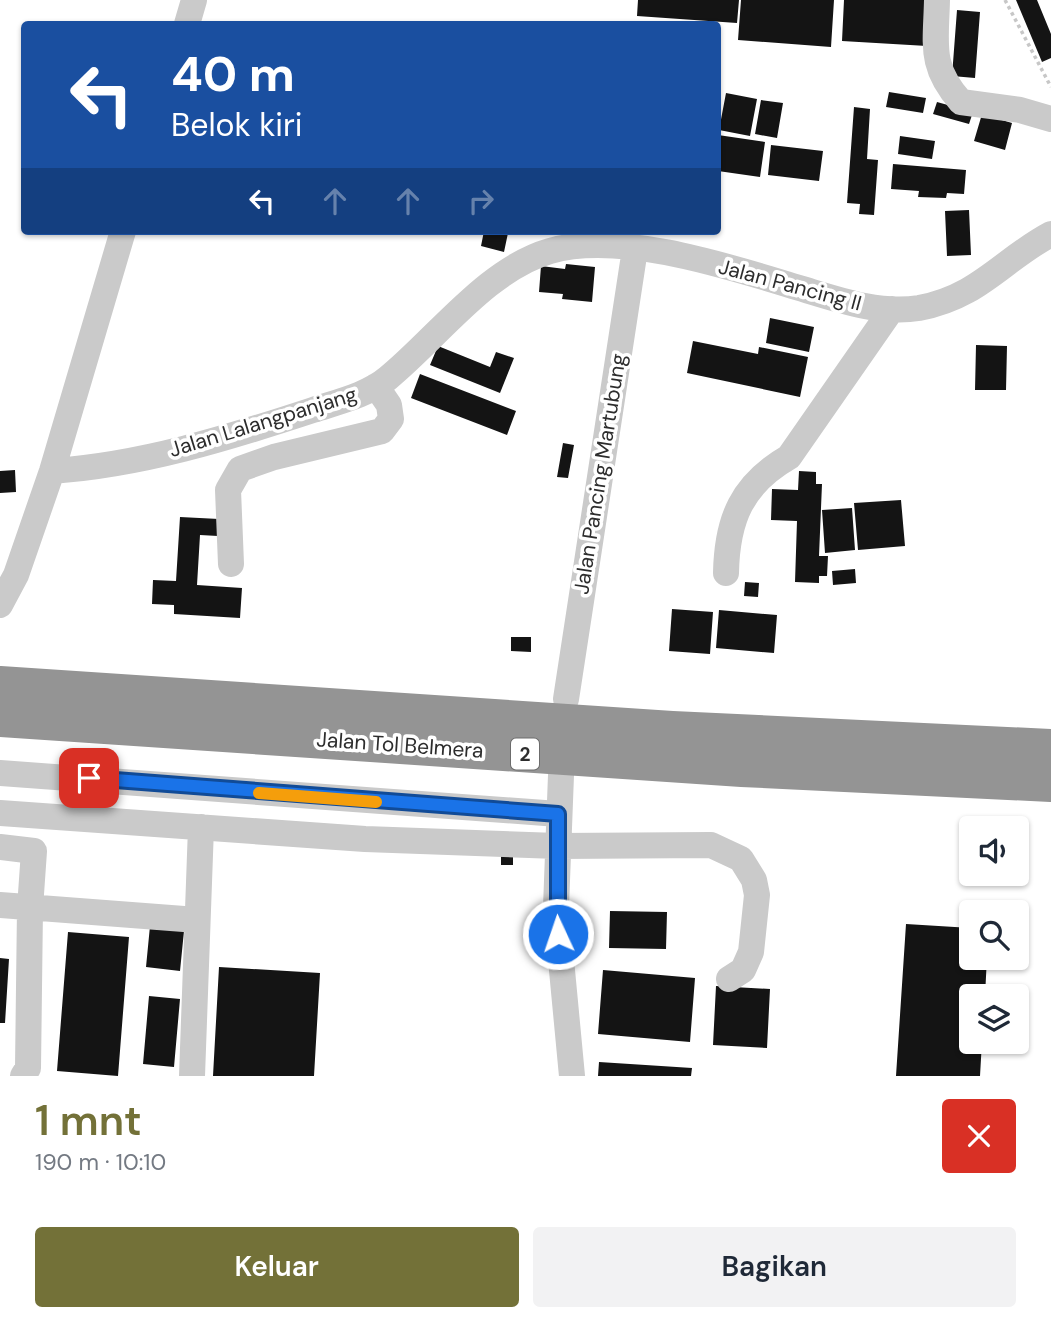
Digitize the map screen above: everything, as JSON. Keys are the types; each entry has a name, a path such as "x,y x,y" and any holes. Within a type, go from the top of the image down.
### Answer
{"highway":[{"name":"Jalan Tol Belmera","path":"0,685 672,730 1051,748"},
{"name":"Jalan Tol Belmera","path":"0,718 742,768 1051,783"}],"street":[{"path":"188,21 194,0"},
{"path":"937,0 936,60 943,82 961,102 1020,110 1051,119"},
{"name":"Jalan Pancing II","path":"635,249 664,251 858,306 892,309 917,308 972,290 1051,234"},
{"path":"0,605 16,575 52,471 122,235"},
{"name":"Jalan Lalangpanjang","path":"52,471 108,465 172,452 266,426 376,386 491,284 520,264 550,251 572,247 635,249"},
{"name":"Jalan Pancing Martubung","path":"566,699 635,249"},
{"path":"726,573 726,541 743,497 765,471 789,457 892,309"},
{"path":"231,564 228,490 240,469 274,457 382,431 391,419 389,405 376,386"},
{"path":"0,773 558,814"},
{"path":"561,775 556,920 572,1076"},
{"path":"0,813 365,839 557,846 711,845 741,859 754,880 756,906 751,952 743,970 729,979"},
{"path":"23,1076 28,1068 30,908 37,816"},
{"path":"192,1076 201,827"},
{"path":"0,847 34,851"},
{"path":"0,905 197,920"}],"path":[{"path":"1005,0 1051,87"}],"building":[{"path":"638,0 739,0 737,23 637,16"},
{"path":"741,0 834,0 831,47 738,40"},
{"path":"844,0 930,0 927,46 842,41"},
{"path":"1016,0 1037,0 1051,34 1051,58 1042,62"},
{"path":"957,10 980,12 975,78 952,76"},
{"path":"889,92 926,98 923,113 886,107"},
{"path":"726,93 757,99 750,136 721,130"},
{"path":"761,100 783,103 777,138 755,134"},
{"path":"937,102 973,112 969,124 933,114"},
{"path":"854,107 870,109 867,159 878,160 874,215 859,214 860,204 847,203"},
{"path":"982,114 1012,123 1005,150 974,141"},
{"path":"721,135 765,142 760,177 721,171"},
{"path":"900,136 935,141 932,159 898,154"},
{"path":"771,145 823,151 819,181 768,175"},
{"path":"893,164 966,170 964,194 947,193 946,198 918,197 919,191 891,189"},
{"path":"969,210 971,255 947,256 945,211"},
{"path":"483,235 508,235 504,252 481,246"},
{"path":"566,264 595,267 592,302 562,299 563,294 539,292 541,266 565,269"},
{"path":"770,318 814,327 809,352 766,343"},
{"path":"693,341 758,354 759,347 808,357 800,397 687,373"},
{"path":"976,345 1007,346 1006,390 975,390"},
{"path":"438,346 490,367 496,352 514,358 500,393 430,365"},
{"path":"420,374 516,411 507,435 411,398"},
{"path":"563,443 574,445 568,478 557,477"},
{"path":"15,470 16,492 0,493 0,471"},
{"path":"799,471 816,472 816,484 822,484 819,556 828,556 827,576 819,576 819,583 795,582 797,521 771,520 772,489 798,490"},
{"path":"901,500 905,546 858,550 854,503"},
{"path":"852,508 855,550 825,553 822,510"},
{"path":"180,517 219,519 218,536 200,535 197,585 242,588 240,618 174,614 174,605 152,604 153,580 176,581"},
{"path":"855,569 856,583 833,585 832,571"},
{"path":"745,582 759,583 758,597 744,596"},
{"path":"672,609 713,612 710,654 669,651"},
{"path":"719,610 777,615 774,653 716,648"},
{"path":"511,637 531,637 531,652 511,651"},
{"path":"501,853 513,853 513,865 501,865"},
{"path":"610,911 667,912 666,949 609,948"},
{"path":"906,924 959,927 959,970 986,970 986,984 959,984 959,1054 981,1054 980,1076 896,1076"},
{"path":"150,926 184,931 180,971 146,967"},
{"path":"68,932 129,937 118,1076 57,1071"},
{"path":"0,958 9,959 5,1023 0,1023"},
{"path":"219,967 320,973 314,1076 213,1076"},
{"path":"603,970 695,978 690,1042 598,1034"},
{"path":"716,986 770,989 767,1048 713,1045"},
{"path":"149,996 180,999 174,1067 143,1064"},
{"path":"599,1062 692,1068 691,1076 598,1076"}],"slow traffic":[{"path":"259,793 376,802"}],"route":[{"path":"89,778 309,797 558,814 558,934"}]}
